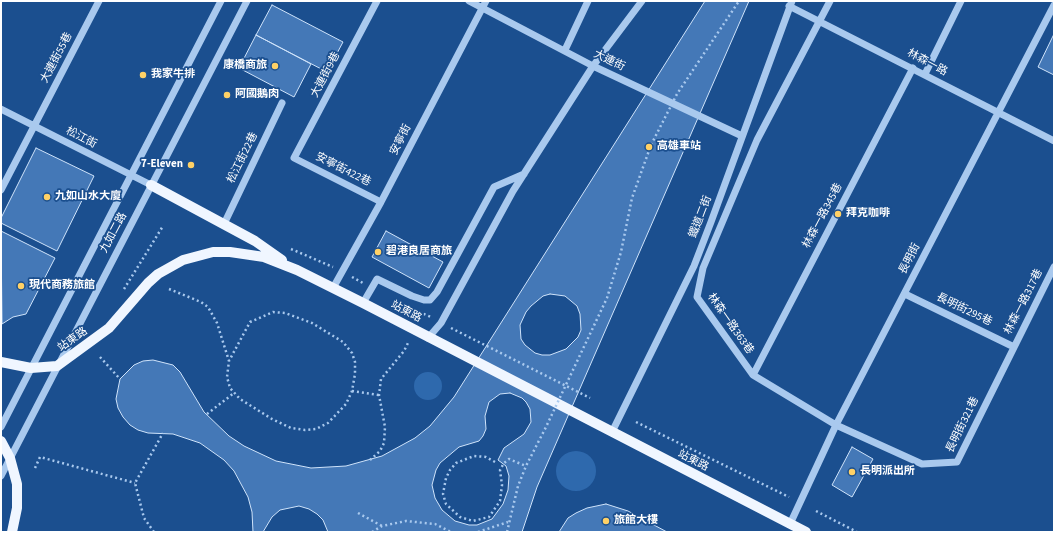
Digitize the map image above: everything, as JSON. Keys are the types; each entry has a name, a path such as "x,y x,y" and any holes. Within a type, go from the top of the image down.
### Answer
{"main road":[{"path":"151,185 255,241 297,270"},
{"name":"站東路","path":"1,362 31,368 57,366 109,328 158,274 183,260 213,252 230,252 264,257 297,270 363,303 428,338 806,532"},
{"path":"1,441 15,471 18,497 12,532"}],"street":[{"name":"大連街55巷","path":"1,190 99,1"},
{"name":"九如二路","path":"1,426 221,1"},
{"name":"九如二路","path":"1,476 247,1"},
{"name":"大連街9巷","path":"294,158 377,1"},
{"name":"大連街","path":"469,1 484,4 594,66 742,136"},
{"path":"565,50 588,1"},
{"path":"428,338 441,323 524,174 594,66 642,1"},
{"name":"林森一路363巷","path":"830,1 757,140 702,268 697,297 753,375 836,426"},
{"path":"925,74 961,1"},
{"name":"安寧街","path":"333,288 381,202 484,4"},
{"name":"林森一路","path":"790,4 1054,141"},
{"name":"鐵道二街","path":"612,432 694,266 712,222 790,4"},
{"name":"長明街","path":"790,524 836,426 1054,5"},
{"name":"林森一路345巷","path":"753,375 913,68"},
{"name":"松江街22巷","path":"224,224 282,103"},
{"name":"松江街","path":"1,109 151,185"},
{"name":"安寧街422巷","path":"294,158 381,202"},
{"path":"363,303 377,279 412,296 424,300 430,300 437,292 494,187 524,174"},
{"name":"林森一路317巷","path":"1014,347 1054,267"},
{"name":"長明街295巷","path":"904,294 1014,347"},
{"name":"長明街321巷","path":"836,426 922,464 957,462 1014,347"}],"path":[{"path":"507,532 508,522 518,486 526,466 607,298 619,259 632,198 641,170 657,130 677,94 739,1"},
{"path":"123,289 163,226"},
{"path":"287,248 342,272 371,287"},
{"path":"169,289 201,302 208,307 217,323 229,361"},
{"path":"417,311 590,398"},
{"path":"273,312 285,313 312,323 343,342 352,354 355,362 352,391 346,404 328,423 316,429 304,430 291,428 267,416 240,399 234,393 230,388 227,377 229,361 250,322 273,312"},
{"path":"370,460 380,451 384,443 385,427 379,395 381,379 404,351"},
{"path":"100,357 120,379"},
{"path":"352,391 379,395"},
{"path":"206,414 234,393"},
{"path":"636,422 789,497"},
{"path":"154,532 144,518 136,483 163,433"},
{"path":"496,462 486,457 474,456 462,460 450,470 445,482 444,494 446,504 460,517 474,521 489,517 500,501 502,485 500,470 504,463 509,459 526,466"},
{"path":"35,468 40,457 136,483"},
{"path":"816,511 857,532"},
{"path":"358,513 382,526"},
{"path":"372,532 382,526 406,521 435,524 451,532"},
{"path":"478,532 508,522"}],"shaded area":[{"path":"428,372 438,376 442,386 438,396 428,400 418,396 414,386 418,376"},
{"path":"576,451 590,457 596,471 590,485 576,491 562,485 556,471 562,457"}],"building":[{"name":"高雄車站","path":"705,1 749,1 537,487 522,532 328,532 323,520 317,514 309,509 299,506 280,510 272,517 263,532 253,532 252,512 248,497 234,471 224,460 200,443 173,434 148,433 138,430 130,425 123,417 118,408 116,399 120,379 134,365 143,361 153,360 173,365 180,372 204,412 229,436 244,446 276,461 311,468 346,466 382,456 415,438 430,426 454,397","holes":["550,294 565,296 577,306 580,314 581,330 578,337 566,349 550,355 542,355 535,353 525,345 521,339 520,325 526,312 531,306 543,296","510,393 522,398 526,402 530,409 531,422 524,434 504,448 498,460 506,466 509,476 508,490 503,504 492,519 477,525 469,525 455,521 442,510 435,498 432,485 436,470 440,463 459,447 479,441 486,429 485,416 489,402 500,394"]},
{"path":"272,5 343,42 327,72 256,35"},
{"path":"1054,34 1054,75 1038,67"},
{"name":"康橋商旅","path":"256,35 311,64 294,97 239,68"},
{"name":"九如山水大廈","path":"36,148 94,176 57,251 1,223 1,218"},
{"name":"現代商務旅館","path":"1,231 55,258 26,314 13,317 2,324"},
{"path":"386,231 443,262 429,288 372,257"},
{"name":"長明派出所","path":"852,447 873,459 852,497 832,485"},
{"name":"旅館大樓","path":"606,504 628,511 667,532 559,532 568,518 576,513 587,508"}],"place":[{"name":"康橋商旅","path":"275,66"},
{"name":"我家牛排","path":"143,75"},
{"name":"阿國鵝肉","path":"227,95"},
{"name":"高雄車站","path":"649,147"},
{"name":"7-Eleven","path":"191,165"},
{"name":"九如山水大廈","path":"47,197"},
{"name":"拜克咖啡","path":"838,214"},
{"name":"碧港良居商旅","path":"378,252"},
{"name":"現代商務旅館","path":"21,286"},
{"name":"長明派出所","path":"852,472"},
{"name":"旅館大樓","path":"606,521"}]}
